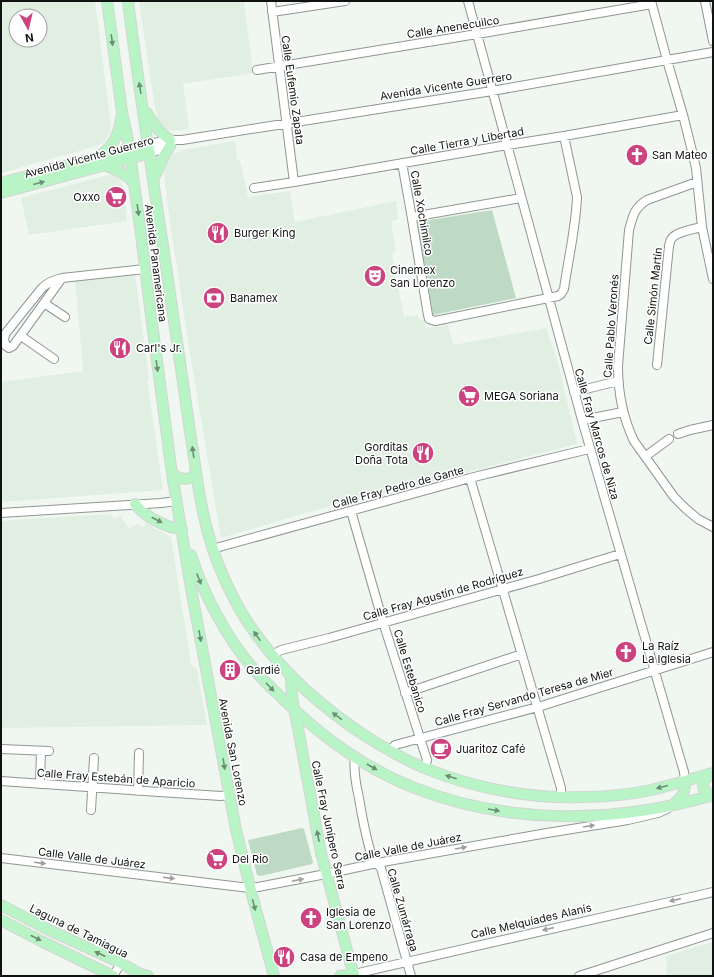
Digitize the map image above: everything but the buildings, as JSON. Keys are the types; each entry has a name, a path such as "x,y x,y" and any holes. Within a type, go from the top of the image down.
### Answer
{"main road":[{"name":"Avenida Panamericana","path":"107,1 122,112 134,183 172,474 182,529"},
{"name":"Avenida Panamericana","path":"128,1 201,505 212,549 228,587 244,617 258,637 272,655 292,676 332,713 390,751 425,768 452,778 514,792 561,797 604,796 650,790 712,773"},
{"path":"143,107 152,124 170,143 153,180"},
{"path":"98,157 108,149 117,138 122,112"},
{"name":"Avenida Vicente Guerrero","path":"1,193 105,165 130,154 149,148"},
{"name":"Avenida Vicente Guerrero","path":"1,183 98,157 130,154"},
{"path":"105,165 126,174 134,183"},
{"path":"172,474 178,478 185,479 196,474"},
{"path":"135,504 143,513 169,526 182,529 203,587 226,631 252,668 293,709 323,735 355,757 384,774 411,787 460,803 496,810 544,815 591,816 624,813 674,804 712,795"},
{"name":"Avenida San Lorenzo","path":"182,529 194,608 229,794 243,860 274,976"},
{"name":"Calle Fray Junípero Serra","path":"292,676 291,692 293,709 297,723 318,838 326,874 354,975"},
{"path":"712,773 704,780 702,784 704,790 712,795"},
{"path":"674,804 684,794 685,781"},
{"name":"Laguna de Tamiagua","path":"1,906 138,973 148,976"},
{"path":"1,920 113,976"},
{"path":"340,976 354,975"}],"street":[{"name":"Calle Eufemio Zapata","path":"271,1 294,182"},
{"path":"272,12 345,1"},
{"name":"Calle Fray Marcos de Niza","path":"468,1 574,392 684,772 685,781"},
{"path":"705,1 713,41"},
{"path":"652,2 666,60 683,115 696,168 702,227 713,279"},
{"name":"Calle Anenecuilco","path":"258,70 477,34 652,2"},
{"name":"Avenida Vicente Guerrero","path":"149,148 182,140 492,91 713,52"},
{"name":"Calle Tierra y Libertad","path":"254,188 683,115"},
{"path":"548,298 558,296 564,289 577,206 576,190 564,136"},
{"name":"Calle Xochimilco","path":"402,163 429,319 435,321 548,298"},
{"name":"Calle Pablo Veronés","path":"697,182 647,200 640,204 632,217 629,230 618,381 623,412 634,441 674,497 698,519 713,527"},
{"path":"412,217 521,198"},
{"name":"Calle Simón Martín","path":"657,365 670,241 672,237 676,235 702,227"},
{"path":"62,278 13,346 9,348 6,346 4,340 5,334 42,288 53,280 62,278 145,269"},
{"path":"44,303 65,317"},
{"path":"21,336 54,359"},
{"path":"574,392 618,381"},
{"path":"582,420 623,412"},
{"path":"678,434 713,425"},
{"path":"646,456 669,439"},
{"name":"Calle Fray Pedro de Gante","path":"212,549 470,478 590,449"},
{"path":"470,478 538,707 561,788 561,797"},
{"path":"1,512 177,501"},
{"name":"Calle Estebanico","path":"351,511 383,622 427,760 425,768"},
{"name":"Calle Fray Agustín de Rodríguez","path":"272,655 280,650 329,638 561,573 620,554"},
{"name":"Calle Fray Servando Teresa de Mier","path":"390,751 395,745 538,707 713,652"},
{"path":"405,693 522,654"},
{"path":"1,749 45,751 40,784"},
{"path":"138,791 139,753"},
{"name":"Calle Zumárraga","path":"355,757 354,764 357,787 363,822 372,858 381,868 411,976"},
{"path":"91,810 94,758"},
{"name":"Calle Fray Estebán de Aparicio","path":"1,781 221,796 229,794"},
{"name":"Calle Valle de Juárez","path":"1,858 250,888 547,832 628,820 658,813 666,810 674,804"},
{"name":"Calle Melquíades Alanís","path":"354,975 407,961 713,892"},
{"path":"579,976 713,933"},
{"path":"113,976 120,963"}],"shaded area":[{"path":"1,1 95,1 111,126 110,133 103,143 1,173"},
{"path":"139,1 244,1 253,73 183,84 189,129 173,131 168,130 158,122"},
{"path":"235,141 237,160 240,160 248,197 290,191 295,222 396,201 398,219 391,222 396,251 392,254 404,317 417,315 419,319 424,320 426,328 448,325 453,345 546,328 558,363 577,444 386,493 370,494 221,538 190,354 164,172 172,155 182,150"},
{"path":"108,175 116,176 122,182 127,221 29,235 21,198"},
{"path":"135,275 149,378 147,379 163,490 1,502 1,382 83,371 75,280"},
{"path":"110,514 114,519 121,516 129,529 137,524 144,527 146,523 171,537 191,665 197,669 207,725 1,728 1,521"},
{"path":"713,942 713,976 667,976 666,956"}],"green space":[{"path":"492,210 516,298 433,315 417,222"},
{"path":"302,828 304,829 313,862 312,864 261,876 257,875 248,840"}],"place":[{"name":"San Mateo","path":"637,155"},
{"name":"Oxxo","path":"116,197"},
{"name":"Burger King","path":"218,233"},
{"name":"Cinemex San Lorenzo","path":"375,276"},
{"name":"Banamex","path":"214,298"},
{"name":"Carl's Jr.","path":"120,348"},
{"name":"MEGA Soriana","path":"469,396"},
{"name":"Gorditas Doña Tota","path":"423,453"},
{"name":"La Raíz La Iglesia","path":"626,652"},
{"name":"Gardié","path":"230,670"},
{"name":"Juaritoz Café","path":"441,749"},
{"name":"Del Rio","path":"217,859"},
{"name":"Iglesia de San Lorenzo","path":"311,918"},
{"name":"Casa de Empeno","path":"284,957"}]}
